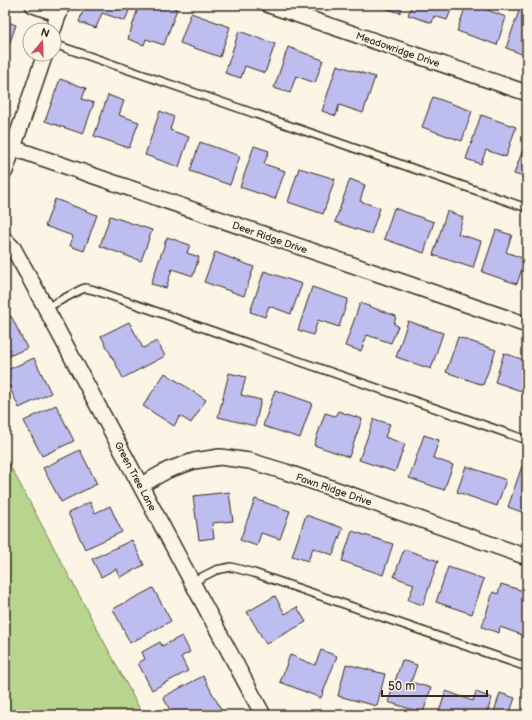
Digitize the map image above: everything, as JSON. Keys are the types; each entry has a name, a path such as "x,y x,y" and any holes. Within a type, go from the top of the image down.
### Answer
{"street":[{"path":"33,5 61,9 56,22"},
{"name":"Meadowridge Drive","path":"269,5 527,94"},
{"path":"5,171 42,62"},
{"name":"Deer Ridge Drive","path":"13,148 527,326"},
{"name":"Green Tree Lane","path":"5,240 13,248 46,308 263,715"},
{"name":"Fawn Ridge Drive","path":"141,486 168,470 194,461 220,457 250,461 527,557"}],"lane":[{"path":"62,47 527,208"},
{"path":"46,308 85,288 94,290 527,440"},
{"path":"192,582 216,570 231,567 254,573 527,667"}],"green space":[{"path":"5,456 143,715 5,715"}],"building":[{"path":"85,5 131,5 125,21 102,13 96,28 79,22"},
{"path":"139,5 166,5 177,9 164,45 146,39 144,45 128,39"},
{"path":"376,5 403,5 400,13"},
{"path":"412,5 453,5 447,20 434,16 432,23 408,15"},
{"path":"466,5 483,5 482,8 506,17 497,45 457,31"},
{"path":"520,8 527,10 527,56 506,48"},
{"path":"191,13 230,27 220,57 180,43"},
{"path":"5,21 16,25 5,56"},
{"path":"239,31 275,44 265,73 245,66 241,78 225,73"},
{"path":"288,47 323,60 315,83 296,76 290,93 274,88"},
{"path":"337,65 375,77 363,113 339,105 336,116 322,111"},
{"path":"60,79 86,88 82,99 94,103 83,134 45,121"},
{"path":"108,95 124,101 119,115 139,122 129,148 94,136"},
{"path":"433,97 472,111 462,141 422,127"},
{"path":"160,111 174,117 170,130 189,137 179,167 145,155"},
{"path":"481,115 516,127 506,157 486,150 481,164 466,159"},
{"path":"527,138 527,178 514,174"},
{"path":"200,142 240,156 230,185 190,171"},
{"path":"254,146 269,151 264,164 285,171 275,199 240,187"},
{"path":"299,168 335,179 323,214 288,202"},
{"path":"350,179 365,185 360,201 380,208 371,234 335,222"},
{"path":"55,199 97,215 84,251 70,246 73,236 45,226"},
{"path":"394,208 434,222 424,253 384,239"},
{"path":"447,211 463,217 458,234 481,241 473,268 433,255"},
{"path":"110,216 152,230 141,261 100,246"},
{"path":"496,230 512,235 506,252 525,259 517,284 482,272"},
{"path":"167,237 190,245 187,253 199,257 193,276 172,269 166,288 151,284"},
{"path":"215,252 254,267 244,296 204,282"},
{"path":"264,271 302,284 291,314 269,306 265,317 250,312"},
{"path":"312,287 348,299 339,327 318,320 313,335 298,330"},
{"path":"360,303 396,316 394,324 398,326 391,343 367,335 361,351 345,346"},
{"path":"11,316 27,348 5,358 5,319"},
{"path":"408,321 443,333 431,369 396,357"},
{"path":"129,322 143,348 157,341 165,356 123,378 101,336"},
{"path":"458,337 496,350 483,385 446,372"},
{"path":"504,353 527,361 527,393 495,382"},
{"path":"34,358 51,393 19,408 5,377 5,371"},
{"path":"165,373 206,400 191,423 180,416 174,426 143,406"},
{"path":"229,373 246,377 241,395 261,400 255,426 218,417"},
{"path":"275,390 312,403 300,438 263,426"},
{"path":"56,405 74,441 42,456 24,421"},
{"path":"338,411 362,419 349,457 314,445 325,413 335,416"},
{"path":"374,419 390,424 385,437 405,444 395,472 359,460"},
{"path":"424,435 439,440 433,458 453,465 444,490 409,478"},
{"path":"80,450 97,484 61,502 43,468"},
{"path":"466,466 506,480 497,506 457,492"},
{"path":"522,466 527,468 527,514 508,507"},
{"path":"229,492 233,521 212,523 214,538 199,540 193,496"},
{"path":"255,499 290,511 280,539 261,533 257,546 240,540"},
{"path":"90,502 95,513 110,506 122,532 85,549 68,513"},
{"path":"306,515 343,528 333,555 313,548 308,561 292,556"},
{"path":"352,531 393,544 383,575 342,561"},
{"path":"132,540 144,565 120,577 116,569 101,577 92,559"},
{"path":"404,549 438,561 423,605 408,600 414,584 394,577"},
{"path":"448,567 484,579 472,614 436,602"},
{"path":"501,584 527,592 527,629 525,636 500,627 499,633 482,627 493,592 498,594"},
{"path":"153,588 171,621 130,643 113,609"},
{"path":"275,596 285,614 297,607 306,622 266,644 247,612"},
{"path":"182,636 190,652 181,657 188,671 152,690 138,663 145,659 142,652 160,642 162,646"},
{"path":"321,650 337,656 321,698 280,682 290,655 315,665"},
{"path":"402,660 417,665 411,682 431,688 423,713 388,702"},
{"path":"346,664 385,674 377,706 338,696"},
{"path":"203,676 222,711 214,715 180,715 178,711 172,714 163,697"},
{"path":"446,691 473,701 476,692 492,698 486,715 438,715"},
{"path":"500,693 515,698 510,712 518,715 493,715"}]}
